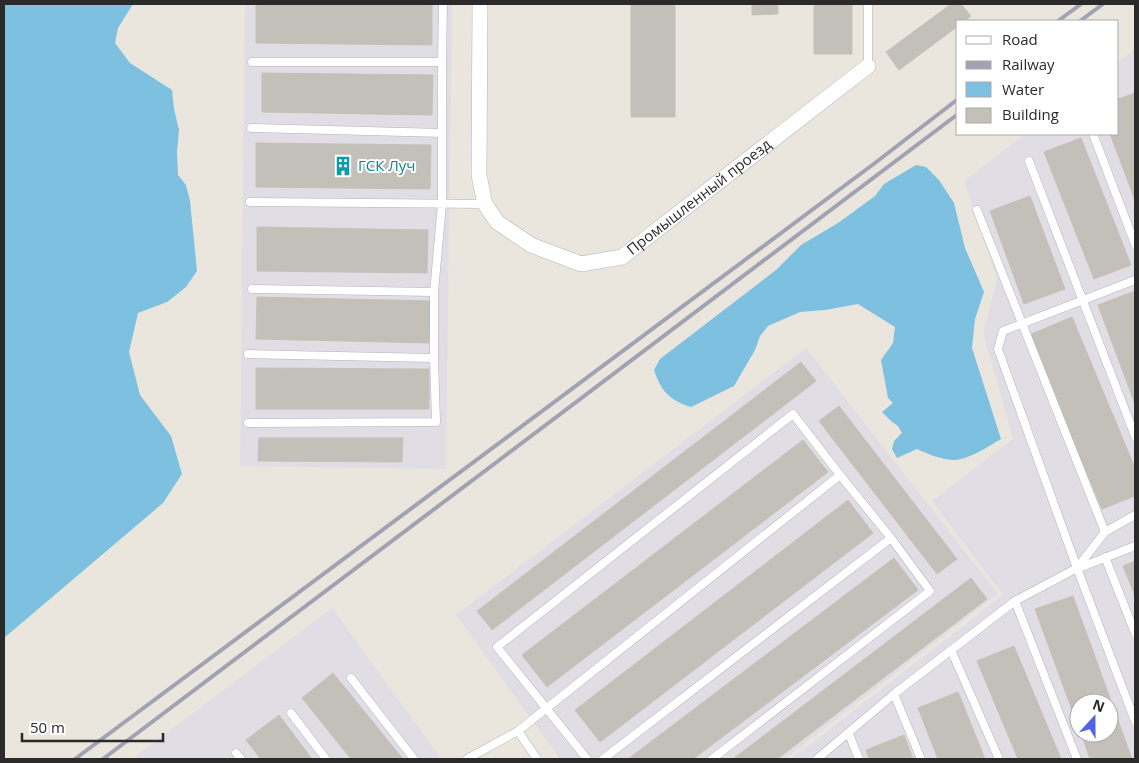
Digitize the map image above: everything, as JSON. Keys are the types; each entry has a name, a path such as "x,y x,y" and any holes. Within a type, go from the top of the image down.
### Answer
{"street":[{"name":"Промышленный проезд","path":"480,4 479,176 485,204 496,222 531,245 581,264 622,257 868,66"}],"lane":[{"path":"248,423 436,422 434,292 442,204 443,4"},
{"name":"Промышленный проезд","path":"868,4 868,66"},
{"path":"252,62 442,62"},
{"path":"251,128 442,133"},
{"path":"1093,135 1135,244"},
{"path":"1029,161 1135,436"},
{"path":"250,202 485,204"},
{"path":"978,210 1105,532"},
{"path":"1135,280 1003,331 998,349 1077,568 1135,721"},
{"path":"252,289 434,292"},
{"path":"248,354 434,358"},
{"path":"587,759 497,647 793,414 891,538 930,591 712,759"},
{"path":"467,759 518,731 840,475"},
{"path":"1077,568 1105,532 1135,515"},
{"path":"603,759 891,538"},
{"path":"817,759 894,694 1015,601 1077,568 1135,546"},
{"path":"1105,557 1135,633"},
{"path":"1015,601 1077,759"},
{"path":"951,650 999,759"},
{"path":"351,678 414,759"},
{"path":"894,694 922,759"},
{"path":"291,713 326,759"},
{"path":"518,731 537,759"},
{"path":"848,734 859,759"}],"shaded area":[{"path":"245,4 452,4 446,469 240,466"},
{"path":"1135,49 1135,759 791,759 1003,595 932,501 1013,439 983,333 997,279 964,181 1024,135 1119,135 1119,61"},
{"path":"806,348 998,594 785,759 560,759 456,615"},
{"path":"332,608 440,757 439,759 132,759"}],"water":[{"path":"4,4 133,4 118,28 115,43 130,63 172,90 179,130 177,152 178,175 186,185 190,201 197,271 186,287 167,302 138,313 129,352 140,395 171,436 182,474 163,503 4,638"},
{"path":"916,165 926,167 939,180 954,203 965,248 984,292 975,319 972,348 1001,439 979,452 961,459 945,459 917,449 897,458 892,449 894,441 902,433 898,426 882,412 893,403 888,398 881,360 893,343 895,327 858,304 800,312 768,326 760,336 755,350 734,386 691,407 671,398 667,394 654,370 660,359 776,270 801,245 838,223 875,196 884,184"}],"building":[{"path":"256,4 432,4 432,45 256,43"},
{"path":"631,4 675,4 675,117 631,117"},
{"path":"752,4 778,4 778,14 752,15"},
{"path":"814,4 852,4 852,54 814,54"},
{"path":"951,4 961,4 971,16 965,20 956,20 956,27 899,70 886,52"},
{"path":"262,73 433,75 432,115 262,112"},
{"path":"1135,93 1135,200 1110,135 1119,135 1119,99"},
{"path":"1081,138 1131,265 1094,279 1044,152"},
{"name":"ГСК Луч","path":"256,143 431,145 430,189 256,187"},
{"path":"1030,196 1065,289 1024,304 990,211"},
{"path":"257,227 428,230 427,273 257,271"},
{"path":"1135,291 1135,404 1098,305"},
{"path":"257,297 431,301 429,343 256,339"},
{"path":"1072,317 1135,468 1135,496 1102,509 1029,335"},
{"path":"801,362 816,381 492,630 477,611"},
{"path":"256,368 429,369 429,409 256,409"},
{"path":"839,406 957,559 937,574 819,421"},
{"path":"259,438 403,438 402,462 258,461"},
{"path":"803,440 828,472 547,687 522,655"},
{"path":"848,500 873,533 600,742 575,710"},
{"path":"894,558 918,590 693,759 628,759"},
{"path":"1135,561 1135,596 1123,566"},
{"path":"971,578 987,599 777,759 733,759"},
{"path":"1073,596 1108,693 1069,693 1069,702 1035,609"},
{"path":"1014,646 1061,759 1018,759 977,661"},
{"path":"333,673 403,759 351,759 302,698"},
{"path":"958,692 985,759 938,759 918,708"},
{"path":"279,715 312,759 261,759 246,740"},
{"path":"1119,723 1132,759 1090,759 1084,743 1119,743"},
{"path":"904,735 913,759 869,759 866,750"}],"railway":[{"path":"1059,20 1081,4"},
{"path":"1081,20 1103,4"},
{"path":"75,759 875,163 956,101"},
{"path":"103,759 956,116"}],"place":[{"name":"ГСК Луч","path":"343,166"}]}
